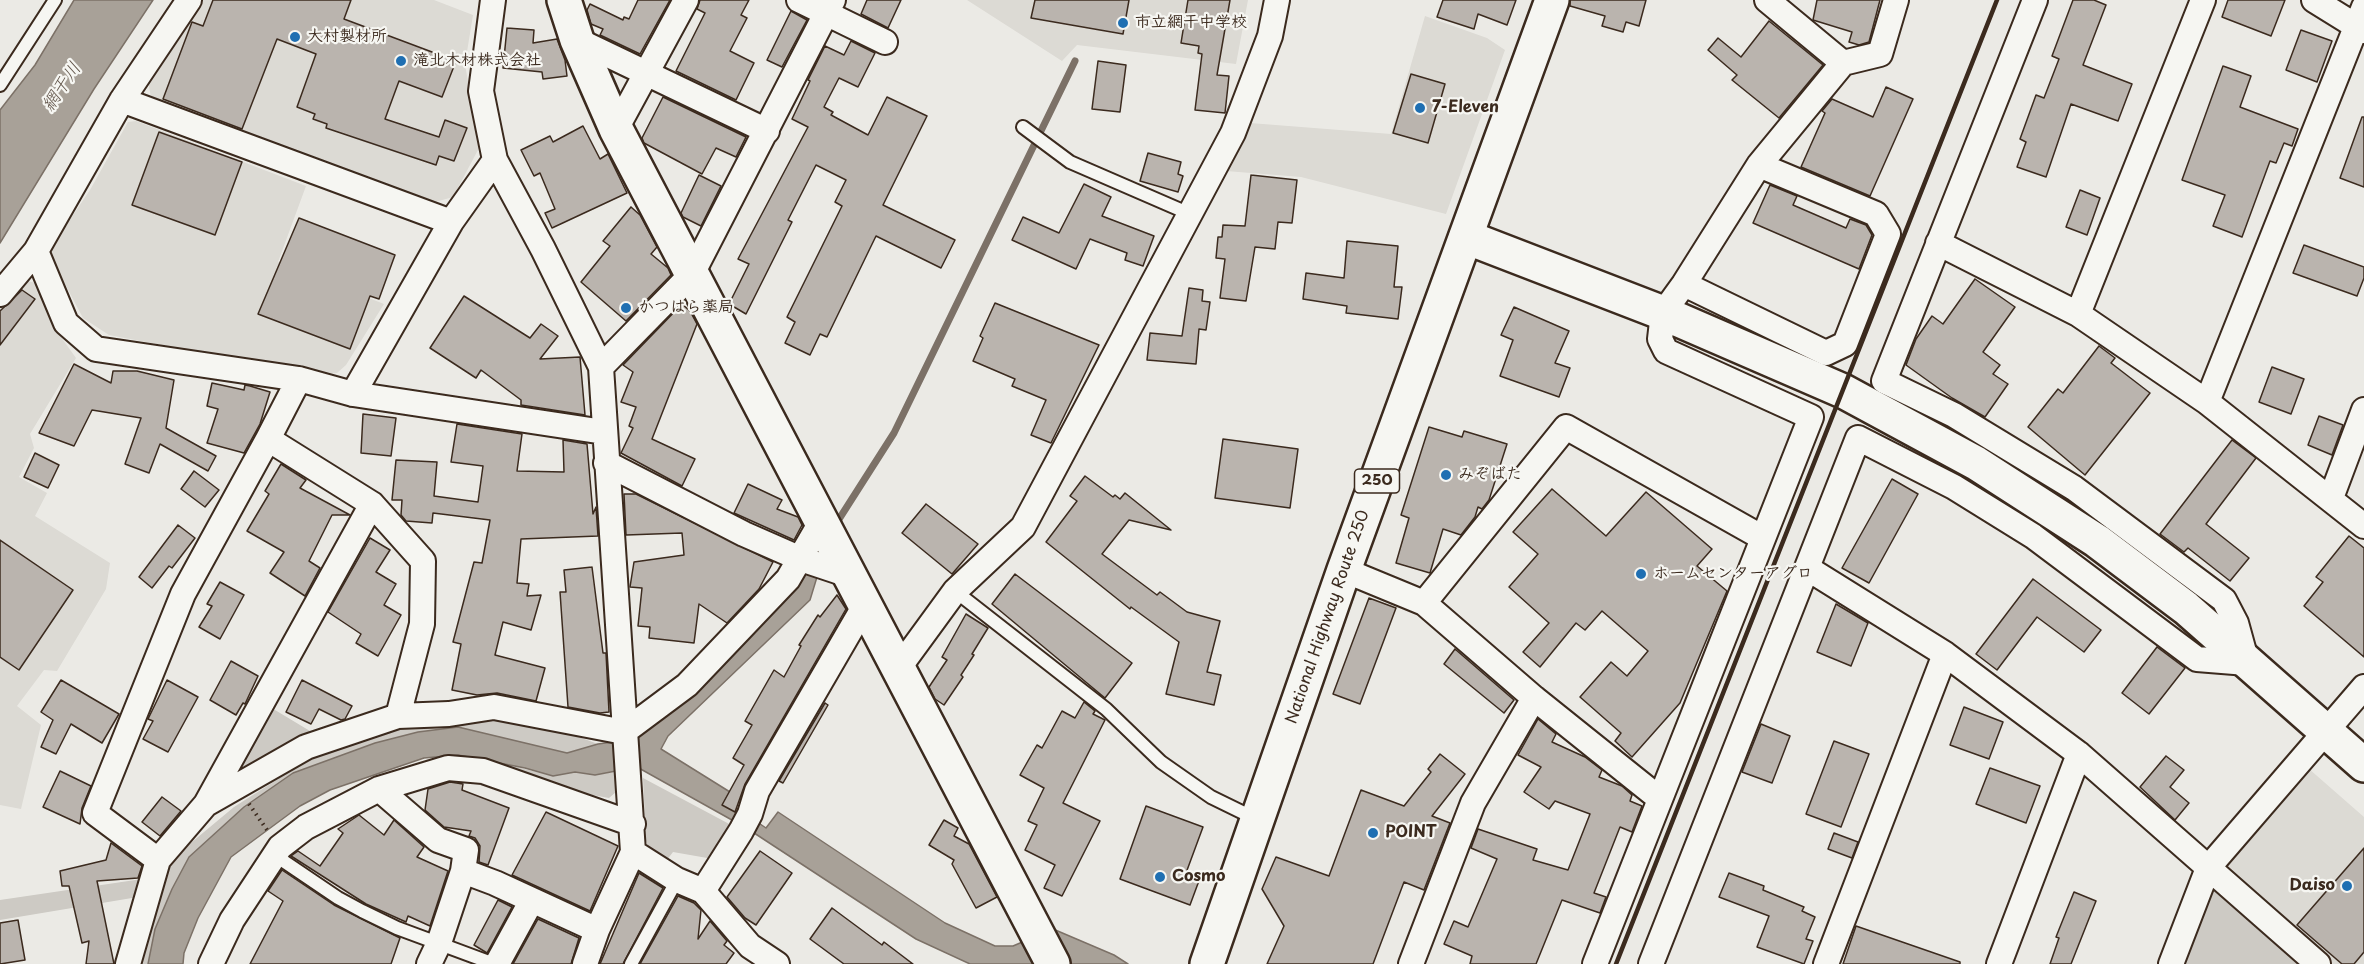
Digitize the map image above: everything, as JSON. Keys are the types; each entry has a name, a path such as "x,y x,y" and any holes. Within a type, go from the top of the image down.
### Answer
{"main road":[{"path":"564,0 577,40 616,129 821,522 828,564 865,605 1053,964"},
{"name":"National Highway Route 250","path":"1207,964 1344,570 1552,0"},
{"path":"1466,237 1663,313 1843,392 1976,463 2106,548 2186,608 2364,765"}],"street":[{"path":"0,294 36,251 122,100 189,0"},
{"path":"493,0 481,91 495,160 543,249 601,367 624,732 633,824 633,852 597,930 585,964"},
{"path":"616,129 686,0"},
{"path":"799,0 830,7 885,42"},
{"path":"898,669 955,591 1023,526 1233,133 1270,36 1277,0"},
{"path":"1767,0 1843,63"},
{"path":"1595,964 1811,417 1720,373 1666,351 1660,339 1663,313 1684,284 1759,165 1843,63 1880,54 1896,0"},
{"path":"1651,964 1858,438 1954,487 2033,536 2197,659 2247,663 2236,623 2224,600 2074,488 1954,415 1884,381 2035,0"},
{"path":"2078,314 2203,0"},
{"path":"2207,402 2362,21 2314,0"},
{"path":"601,367 692,274 830,7"},
{"path":"577,40 767,131"},
{"path":"122,100 451,222"},
{"path":"353,394 451,222 495,160"},
{"path":"1684,284 1826,353 1845,344 1888,234 1876,214 1759,165"},
{"path":"1938,243 2078,314 2207,402 2364,526"},
{"path":"36,251 66,323 96,349 298,379 353,394 604,432"},
{"path":"158,860 95,813 183,594 268,439 298,379"},
{"path":"2331,498 2364,411"},
{"path":"1424,603 1566,427 1763,538"},
{"path":"268,439 372,504 423,561 422,624 398,716"},
{"path":"606,463 744,534 828,564"},
{"path":"128,964 158,860 206,804 372,504"},
{"path":"206,804 306,747 398,716 449,714 494,707 624,732 687,685 788,579 828,564"},
{"path":"1807,568 1945,654 2079,754 2318,964"},
{"path":"1344,570 1424,603 1534,698 1660,799"},
{"path":"703,891 746,823 757,791 865,605"},
{"path":"1826,964 1945,654"},
{"path":"2171,964 2208,868 2364,687"},
{"path":"1411,964 1473,803 1534,698"},
{"path":"1999,964 2079,754"},
{"path":"211,964 232,920 276,850 306,827 379,789 448,768 483,771 633,824"},
{"path":"379,789 438,840 466,850 463,871 434,953"},
{"path":"633,852 677,880 703,891 750,946 777,964"},
{"path":"463,871 597,930"},
{"path":"495,964 532,900"}],"lane":[{"path":"0,85 55,0"},
{"path":"1027,130 1070,162 1190,214"},
{"path":"955,591 1106,709 1161,762 1211,797 1257,820"},
{"path":"276,850 338,898 397,928 434,953 495,964"},
{"path":"631,964 677,880"}],"path":[{"path":"236,786 276,850"}],"shaded area":[{"path":"200,0 434,0 473,15 465,64 479,148 453,197 428,204 152,102 148,82"},
{"name":"市立網干中学校","path":"967,0 1248,0 1236,64 1077,45 1062,61"},
{"path":"1425,16 1487,38 1505,50 1446,214 1301,177 1226,171 1250,123 1391,134"},
{"path":"136,121 306,186 278,262 384,304 346,365 337,373 320,375 109,335 83,318 48,252 90,190 128,122"},
{"path":"22,280 36,283 53,326 76,358 30,434 34,448 19,477 47,493 35,516 110,563 106,589 57,671 44,670 17,706 41,725 21,809 0,805 0,309"},
{"path":"270,707 315,734 249,770 242,766 240,759"},
{"path":"485,716 568,733 598,744 567,753 458,727 418,732 375,743 293,773 172,889 155,929 148,964 135,964 151,904 169,867 186,847 234,807 316,755 407,721"},
{"path":"488,760 553,776 575,772 595,775 614,772 616,792 609,798 555,788"},
{"path":"2308,768 2364,817 2364,964 2333,964 2224,867"},
{"path":"643,778 733,826 713,859 673,852 663,865 652,856 646,841"},
{"path":"142,879 138,897 0,920 0,900"},
{"path":"2220,887 2307,964 2180,964 2208,891"}],"water":[{"name":"網干川","path":"74,0 153,0 94,89 0,243 0,110 35,65"},
{"path":"815,540 824,554 810,600 668,736 661,749 730,792 725,800 766,828 778,812 945,923 995,946 1013,946 1053,929 1114,955 1128,964 970,964 916,939 748,829 637,767 595,775 575,772 553,776 458,755 424,758 330,790 300,806 231,857 198,918 184,953 183,964 148,964 155,929 189,857 244,807 293,773 375,743 418,732 458,727 567,753 598,744 635,739 646,724"}],"building":[{"path":"213,0 351,0 344,19 456,61 442,97 399,81 385,119 439,137 445,120 467,128 454,161 439,156 436,165 326,128 327,124 313,119 315,114 297,107 316,54 277,39 242,129 163,99 192,22 203,26"},
{"path":"638,0 670,0 640,54 600,35 603,29 591,24 587,10 590,4 623,20 624,17 629,19"},
{"path":"700,0 749,0 741,15 747,18 730,51 754,63 736,100 676,71 705,13 697,9"},
{"path":"867,0 901,0 888,28 861,14"},
{"path":"1035,0 1129,0 1123,34 1031,18"},
{"path":"1188,0 1230,0 1217,75 1229,76 1225,113 1195,110 1202,54 1198,53 1199,46 1181,43"},
{"path":"1443,0 1516,0 1507,25 1478,14 1474,29 1437,17"},
{"path":"1570,0 1646,0 1639,26 1626,22 1623,32 1602,26 1605,16 1570,6"},
{"path":"1817,0 1880,0 1869,42 1859,45 1849,42 1852,32 1813,20"},
{"path":"2073,0 2094,0 2106,5 2083,65 2132,84 2118,121 2071,104 2046,177 2017,167 2026,142 2020,139 2036,95 2044,98 2059,59 2052,56"},
{"path":"2228,0 2285,0 2271,36 2222,17"},
{"path":"791,11 807,20 782,67 767,60"},
{"path":"1769,21 1823,65 1779,118 1732,80 1737,75 1708,50 1718,38 1741,57"},
{"path":"507,28 534,30 533,43 557,39 565,60 567,76 543,79 542,72 503,68"},
{"path":"2301,30 2332,41 2317,82 2286,70"},
{"path":"851,41 875,53 858,87 839,78 824,107 833,112 831,115 868,135 887,97 927,116 883,205 955,240 941,268 876,236 827,337 820,334 810,355 785,343 795,322 787,317 842,206 835,202 846,180 816,165 788,220 792,222 746,314 729,304 749,264 738,259 808,127 792,119 810,81 808,80 825,46 844,55"},
{"path":"1098,61 1126,65 1120,112 1092,109"},
{"path":"2223,66 2251,76 2240,107 2298,129 2292,146 2284,143 2276,163 2270,161 2242,237 2213,226 2225,195 2182,180"},
{"path":"1411,74 1445,84 1428,143 1393,133"},
{"path":"1886,87 1913,99 1870,196 1801,167 1825,113 1822,111 1832,99 1873,117"},
{"path":"663,97 746,137 736,157 716,148 702,174 644,143 642,138"},
{"path":"2362,117 2364,117 2364,187 2340,178"},
{"path":"583,126 600,159 608,154 627,193 552,228 545,213 555,209 540,173 534,176 521,150 550,136 553,142"},
{"path":"159,132 242,162 215,235 132,205"},
{"path":"1148,153 1181,162 1178,174 1183,176 1178,192 1140,181"},
{"path":"699,175 721,186 701,226 683,217 681,213"},
{"path":"1251,175 1297,180 1292,223 1278,222 1275,249 1255,247 1246,301 1220,298 1225,259 1216,258 1218,237 1222,237 1223,225 1245,226"},
{"path":"1084,184 1111,197 1102,216 1154,236 1143,266 1125,260 1127,253 1090,239 1076,269 1012,240 1023,217 1059,233"},
{"path":"1770,185 1797,196 1793,205 1846,228 1850,219 1866,225 1872,235 1859,269 1753,223"},
{"path":"2080,190 2100,198 2087,235 2066,227"},
{"path":"631,207 640,215 657,247 651,254 668,268 671,275 626,321 581,282 610,246 603,241"},
{"path":"299,218 395,255 379,299 370,296 350,349 258,314"},
{"path":"1347,241 1398,246 1394,287 1402,287 1398,319 1346,313 1347,306 1303,299 1306,273 1344,278"},
{"path":"2304,245 2364,267 2364,278 2357,296 2293,273"},
{"path":"1975,279 2015,307 1983,352 2000,365 1993,374 2008,384 1985,417 1952,398 1906,365 1916,339 1932,316 1943,324"},
{"path":"1189,288 1203,290 1202,301 1210,302 1206,330 1199,329 1196,364 1147,360 1150,333 1182,336"},
{"path":"22,290 35,299 0,345 0,311"},
{"path":"464,296 530,338 541,324 558,336 540,359 580,357 585,415 521,405 521,400 481,370 476,378 430,348"},
{"path":"995,303 1099,345 1051,443 1031,435 1046,400 1012,386 1015,379 973,361 983,338 980,336"},
{"path":"682,304 690,311 697,324 652,439 695,459 682,486 621,453 633,428 629,426 636,407 621,402 633,372 623,365"},
{"path":"1514,307 1569,331 1555,363 1570,368 1559,397 1500,376 1513,340 1501,335"},
{"path":"2099,346 2115,358 2111,363 2150,393 2085,475 2028,427 2058,389 2063,393"},
{"path":"74,364 111,383 113,371 137,371 174,380 166,428 216,456 208,471 160,444 149,473 125,464 141,418 92,410 74,446 39,433"},
{"path":"2272,367 2304,379 2291,414 2259,402"},
{"path":"212,383 244,390 245,385 270,392 260,424 244,453 207,443 218,409 207,406"},
{"path":"363,414 396,418 391,456 361,453"},
{"path":"2319,416 2343,425 2332,455 2308,445"},
{"path":"457,424 522,434 517,471 564,472 563,440 587,444 593,514 596,507 598,536 521,539 517,583 529,584 527,596 541,595 531,630 503,622 495,655 545,668 536,701 497,693 477,695 452,690 461,644 453,642 474,562 482,563 490,520 433,513 432,523 406,521 401,515 402,500 392,500 396,460 437,462 434,496 478,502 483,466 451,462"},
{"path":"1429,427 1462,437 1464,431 1507,444 1489,500 1482,509 1478,507 1475,517 1461,535 1443,529 1430,573 1396,563 1409,518 1401,515"},
{"path":"1223,439 1298,449 1290,508 1215,498"},
{"path":"2232,440 2256,458 2206,524 2249,558 2230,581 2188,548 2184,552 2160,534"},
{"path":"35,453 59,465 48,488 24,477"},
{"path":"281,464 306,480 300,488 350,515 332,515 309,561 320,568 305,596 270,573 284,552 247,531 269,494 265,491"},
{"path":"194,471 219,490 205,507 181,489"},
{"path":"1085,476 1113,497 1115,495 1120,499 1125,493 1171,530 1129,520 1102,554 1157,595 1160,592 1187,612 1220,621 1207,672 1221,675 1214,705 1166,694 1179,642 1131,607 1130,609 1046,542 1077,501 1070,496"},
{"path":"1892,479 1918,494 1869,583 1842,568"},
{"path":"748,484 782,500 777,509 798,517 802,525 794,540 734,513"},
{"path":"1552,489 1606,536 1646,492 1712,549 1697,566 1727,591 1680,703 1632,757 1615,741 1621,733 1580,697 1611,662 1627,676 1648,651 1602,611 1585,630 1576,623 1540,667 1523,652 1549,623 1509,587 1538,554 1513,532"},
{"path":"624,494 636,494 773,562 759,589 727,623 699,604 694,643 649,638 650,627 638,626 642,588 630,587 634,562 684,555 682,533 626,535"},
{"path":"926,504 978,544 952,574 902,533"},
{"path":"178,525 195,538 172,568 169,566 152,588 139,577"},
{"path":"2349,536 2364,548 2364,657 2304,606 2323,582 2316,577"},
{"path":"370,538 390,550 376,572 396,584 384,605 401,615 378,656 356,643 361,634 328,612"},
{"path":"0,540 73,590 19,670 0,657"},
{"path":"592,567 603,653 606,653 609,712 600,713 568,707 560,592 566,592 564,570"},
{"path":"1015,574 1132,663 1105,698 992,604"},
{"path":"2033,579 2101,630 2084,652 2037,617 1997,670 1976,654"},
{"path":"220,582 244,595 220,639 199,627 212,606 207,604"},
{"path":"837,595 846,609 745,784 735,812 722,805 744,765 733,758 752,725 745,721 774,670 784,677 801,646 799,645 818,615 820,617"},
{"path":"1369,598 1396,608 1360,704 1333,694"},
{"path":"1836,604 1868,623 1851,666 1817,652"},
{"path":"966,614 988,628 961,675 963,677 944,705 935,699 929,687 947,660 942,657"},
{"path":"2157,647 2185,668 2149,714 2122,693"},
{"path":"1455,649 1514,700 1504,713 1444,664"},
{"path":"231,661 258,676 245,704 243,703 236,715 210,700"},
{"path":"61,680 119,714 102,743 71,724 56,754 41,747 53,720 41,712"},
{"path":"167,680 198,697 168,752 143,739 153,721 148,719"},
{"path":"302,680 352,706 345,719 341,720 319,709 311,724 286,712"},
{"path":"1084,702 1095,711 1093,714 1105,720 1063,803 1100,821 1062,896 1044,888 1055,865 1025,850 1037,825 1028,821 1044,788 1020,775 1037,745 1042,748 1062,711 1075,718"},
{"path":"825,703 828,705 783,783 779,781"},
{"path":"1964,707 2003,722 1989,759 1950,745"},
{"path":"1538,719 1556,734 1552,742 1585,757 1602,770 1599,777 1622,786 1632,795 1630,801 1642,806 1632,832 1620,827 1594,893 1606,897 1600,913 1562,900 1536,964 1470,964 1472,956 1444,944 1454,921 1468,927 1497,859 1471,848 1478,829 1537,849 1533,860 1568,870 1590,814 1555,801 1549,809 1524,792 1541,767 1518,755"},
{"path":"1761,724 1790,736 1772,783 1742,772"},
{"path":"1834,741 1869,754 1841,827 1806,814"},
{"path":"1440,754 1465,774 1432,816 1450,823 1424,890 1404,882 1373,964 1267,964 1284,926 1262,889 1276,857 1329,876 1361,790 1404,806 1431,772 1428,769"},
{"path":"2166,756 2184,770 2170,787 2189,803 2175,820 2140,787"},
{"path":"1990,768 2040,786 2026,823 1976,804"},
{"path":"60,771 91,786 82,808 80,824 43,807"},
{"path":"450,782 463,784 462,790 509,808 488,865 479,862 480,846 475,838 469,836 471,831 444,827 425,810 428,789"},
{"path":"162,797 181,811 160,836 142,822"},
{"path":"1146,806 1203,827 1186,873 1200,878 1190,905 1120,879"},
{"path":"546,812 618,846 590,911 512,875"},
{"path":"359,815 384,835 394,820 424,847 417,857 448,871 430,926 408,916 406,922 366,904 291,856 298,851 320,866 343,833 338,829"},
{"path":"944,820 958,828 954,836 969,844 997,897 976,908 952,864 954,860 929,845"},
{"path":"1834,833 1858,842 1852,858 1828,849"},
{"path":"111,843 142,866 138,878 97,881 114,964 86,964 89,941 82,943 69,886 62,886 60,871 106,860"},
{"name":"Daiso","path":"2364,848 2364,952 2354,964 2342,964 2297,925"},
{"path":"760,851 792,873 756,925 745,918 727,897"},
{"path":"282,870 334,905 400,938 391,964 250,964 283,901 268,891"},
{"path":"639,873 663,888 623,964 600,964"},
{"path":"1729,873 1764,886 1763,890 1804,907 1802,911 1815,917 1806,939 1813,941 1804,964 1757,947 1769,916 1719,897"},
{"path":"2074,892 2096,901 2071,964 2050,964 2059,938 2056,937"},
{"path":"678,896 694,903 701,910 698,939 710,921 727,941 724,945 734,953 726,964 640,964"},
{"path":"498,900 512,907 487,953 474,945"},
{"path":"832,908 882,945 884,942 913,964 844,964 810,939"},
{"path":"538,919 579,938 571,964 513,964"},
{"path":"18,920 25,960 0,964 0,923"},
{"path":"1856,926 1960,962 1960,964 1843,964"}],"waterway":[{"path":"834,527 894,433 1075,61"}],"railway":[{"path":"1616,964 1997,0"}],"place":[{"name":"市立網干中学校","path":"1123,23"},
{"name":"大村製材所","path":"295,37"},
{"name":"滝北木材株式会社","path":"401,61"},
{"name":"7-Eleven","path":"1420,108"},
{"name":"かつはら薬局","path":"626,308"},
{"name":"みぞばた","path":"1446,475"},
{"name":"ホームセンターアグロ","path":"1641,574"},
{"name":"POINT","path":"1373,833"},
{"name":"Cosmo","path":"1160,877"},
{"name":"Daiso","path":"2347,886"}]}
